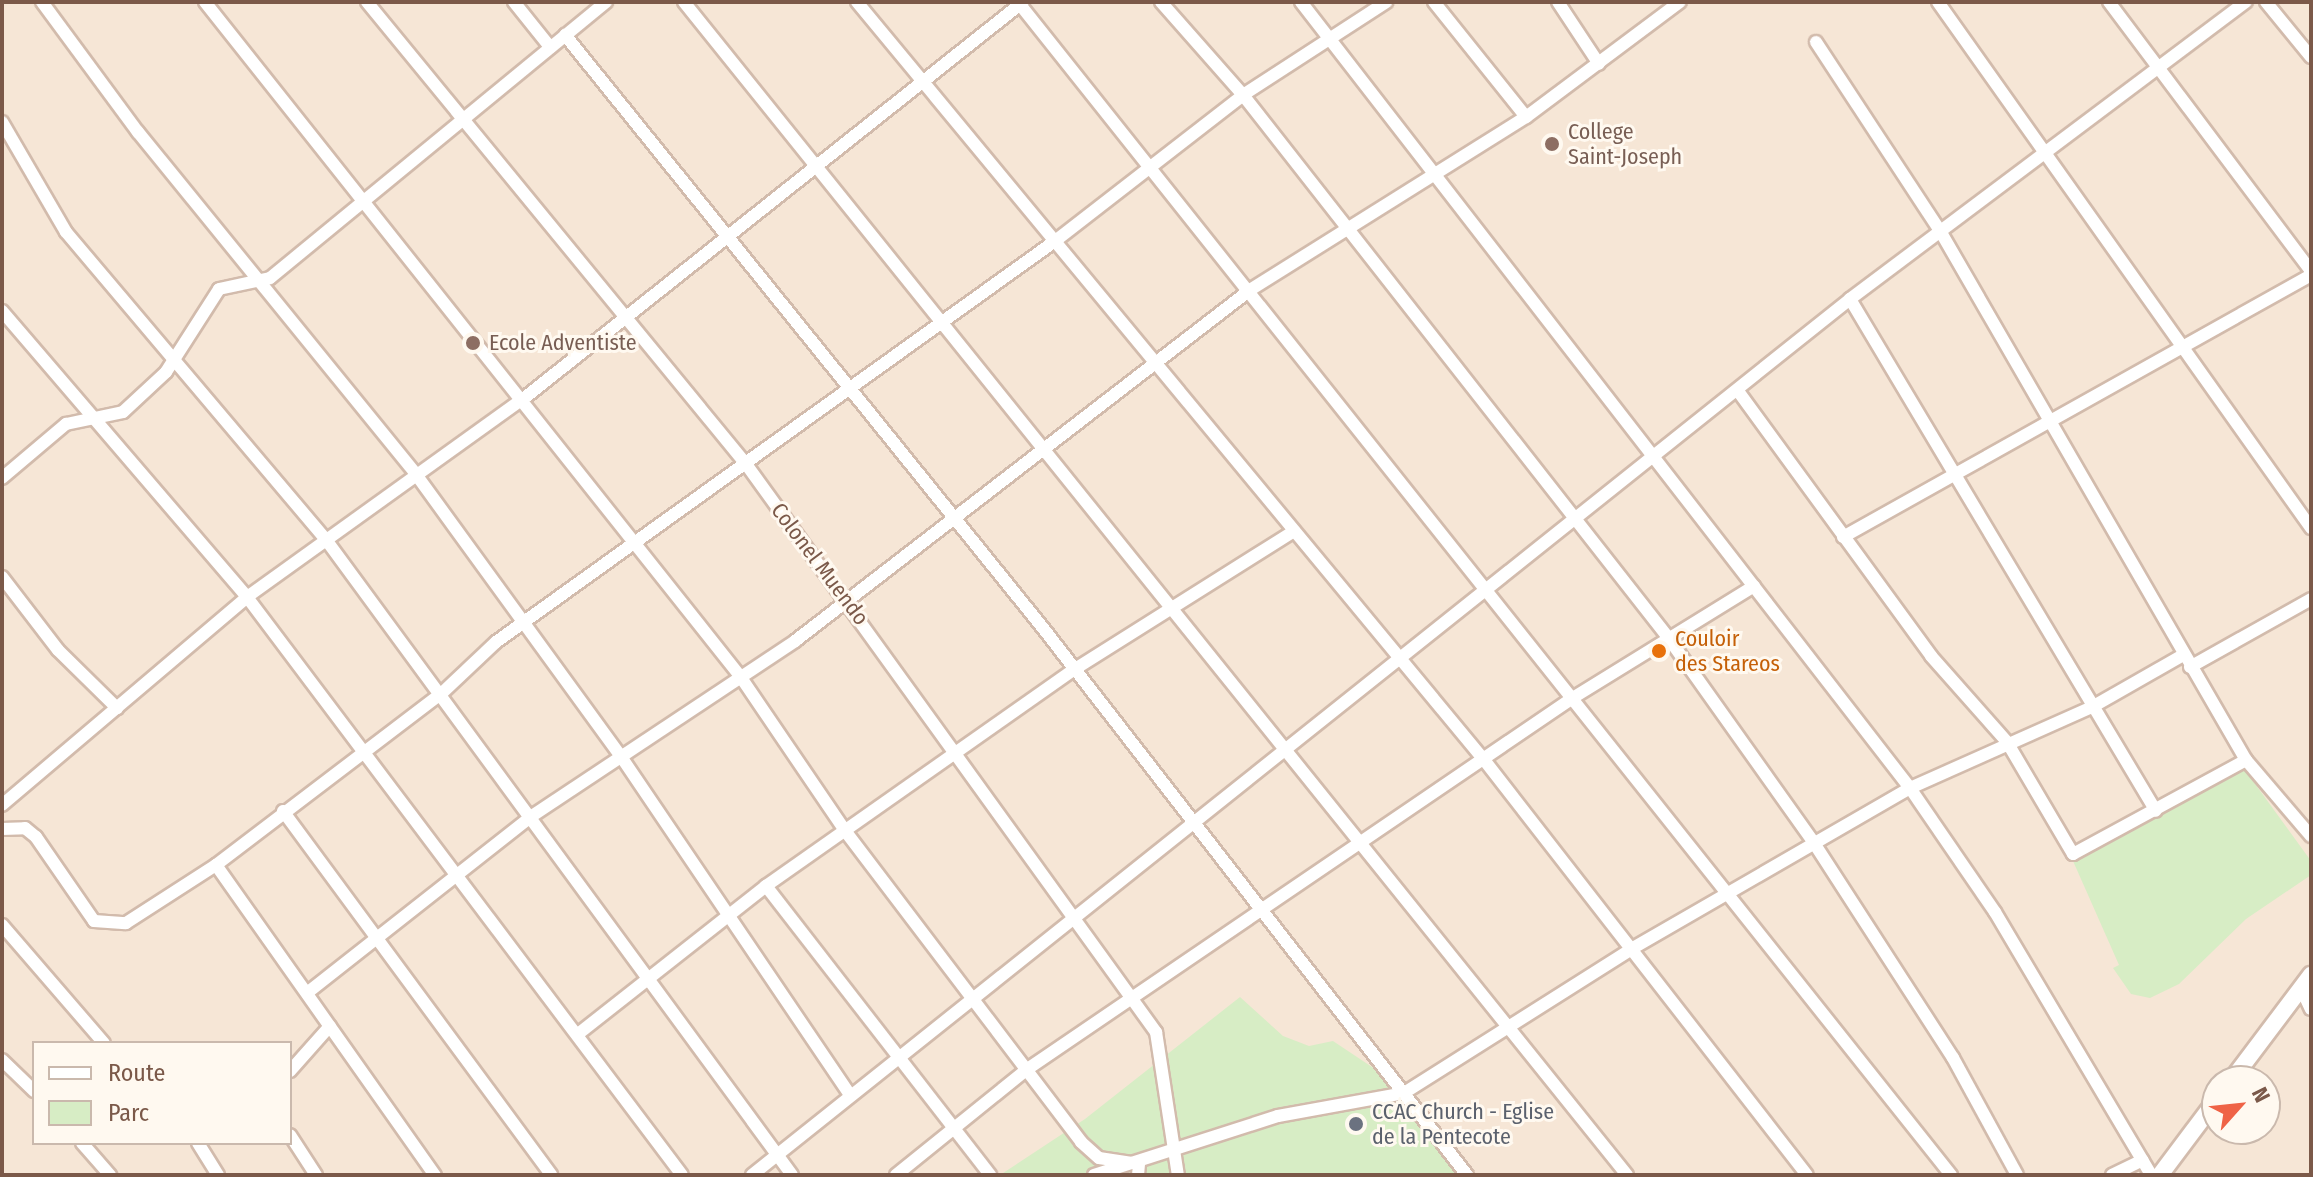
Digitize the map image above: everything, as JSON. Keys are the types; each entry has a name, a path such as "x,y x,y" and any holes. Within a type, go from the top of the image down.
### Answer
{"street":[{"path":"42,2 262,284 415,473 622,758 850,1095"},
{"path":"205,2 366,196 633,545 740,676 846,832 970,998 1091,1152 1139,1170"},
{"name":"Colonel Muendo","path":"367,2 466,116 746,464 849,600 956,756 1132,998 1163,1044 1172,1147 1178,1175"},
{"path":"514,2 550,47"},
{"path":"2,477 60,428 87,418 123,412 166,372 171,356 219,289 262,284 606,2"},
{"path":"684,2 940,321 1177,606 1508,1031 1627,1175"},
{"path":"857,2 1485,761 1807,1175"},
{"path":"1161,2 1243,95 1573,520 1667,636 1814,843 1953,1058 2017,1175"},
{"path":"1301,2 1910,788 1995,912 2151,1175"},
{"path":"2,829 25,828 36,837 94,921 126,923 216,865 363,747 442,693 523,622 849,392 940,321 1055,241 1149,164 1243,95 1386,2"},
{"path":"1434,2 1526,117"},
{"path":"1558,2 1599,64"},
{"path":"307,993 532,816 622,758 849,600 1045,444 1250,290 1344,226 1526,117 1599,64 1663,7 1680,2"},
{"path":"1938,2 2311,528"},
{"path":"1843,537 2311,273 2109,2"},
{"path":"752,1175 1072,916 1194,823 1939,229 2246,2"},
{"path":"2266,2 2311,57"},
{"path":"3,801 247,597 327,541 415,473 523,399 925,86 1020,3 1951,1175"},
{"path":"565,35 849,392 1075,669 1467,1175"},
{"path":"1816,42 1939,229 2246,760 2311,836"},
{"path":"2,122 66,232 327,541 442,693 792,1175"},
{"path":"1850,299 2156,811"},
{"path":"2,311 87,418 247,597 363,747 682,1175"},
{"path":"1738,391 1931,656 2007,742 2073,854 2246,760"},
{"path":"578,1034 650,983 766,886 956,756 1075,669 1294,531"},
{"path":"2,577 58,650 117,708"},
{"path":"896,1175 1026,1070 1485,761 1571,699 1667,636 1754,586"},
{"path":"1094,1175 1139,1170 1172,1147 1278,1116 1404,1093 1508,1031 1633,948 1727,891 1910,788 2007,742 2092,707 2311,599"},
{"path":"283,811 551,1175"},
{"path":"216,865 435,1175"},
{"path":"766,886 990,1175"},
{"path":"2,925 102,1041"},
{"path":"2306,982 2311,1009"},
{"path":"2243,1065 2306,982"},
{"path":"292,1069 330,1026"},
{"path":"2,1060 32,1089"},
{"path":"2160,1175 2201,1120"},
{"path":"292,1138 316,1175"},
{"path":"84,1145 110,1175"},
{"path":"199,1145 218,1175"},
{"path":"2112,1175 2143,1160"}],"shaded area":[{"path":"2,2 2311,2 2311,1175 2,1175"}],"green space":[{"path":"2242,766 2311,861 2311,875 2246,919 2179,984 2150,998 2131,994 2113,968 2119,965 2073,861"},
{"path":"1240,997 1283,1036 1309,1046 1333,1041 1375,1069 1458,1175 1000,1175 1085,1119"}],"place":[{"name":"College Saint-Joseph","path":"1552,144"},
{"name":"Ecole Adventiste","path":"473,343"},
{"name":"Couloir des Stareos","path":"1659,651"},
{"name":"CCAC Church - Eglise de la Pentecote","path":"1356,1124"}]}
